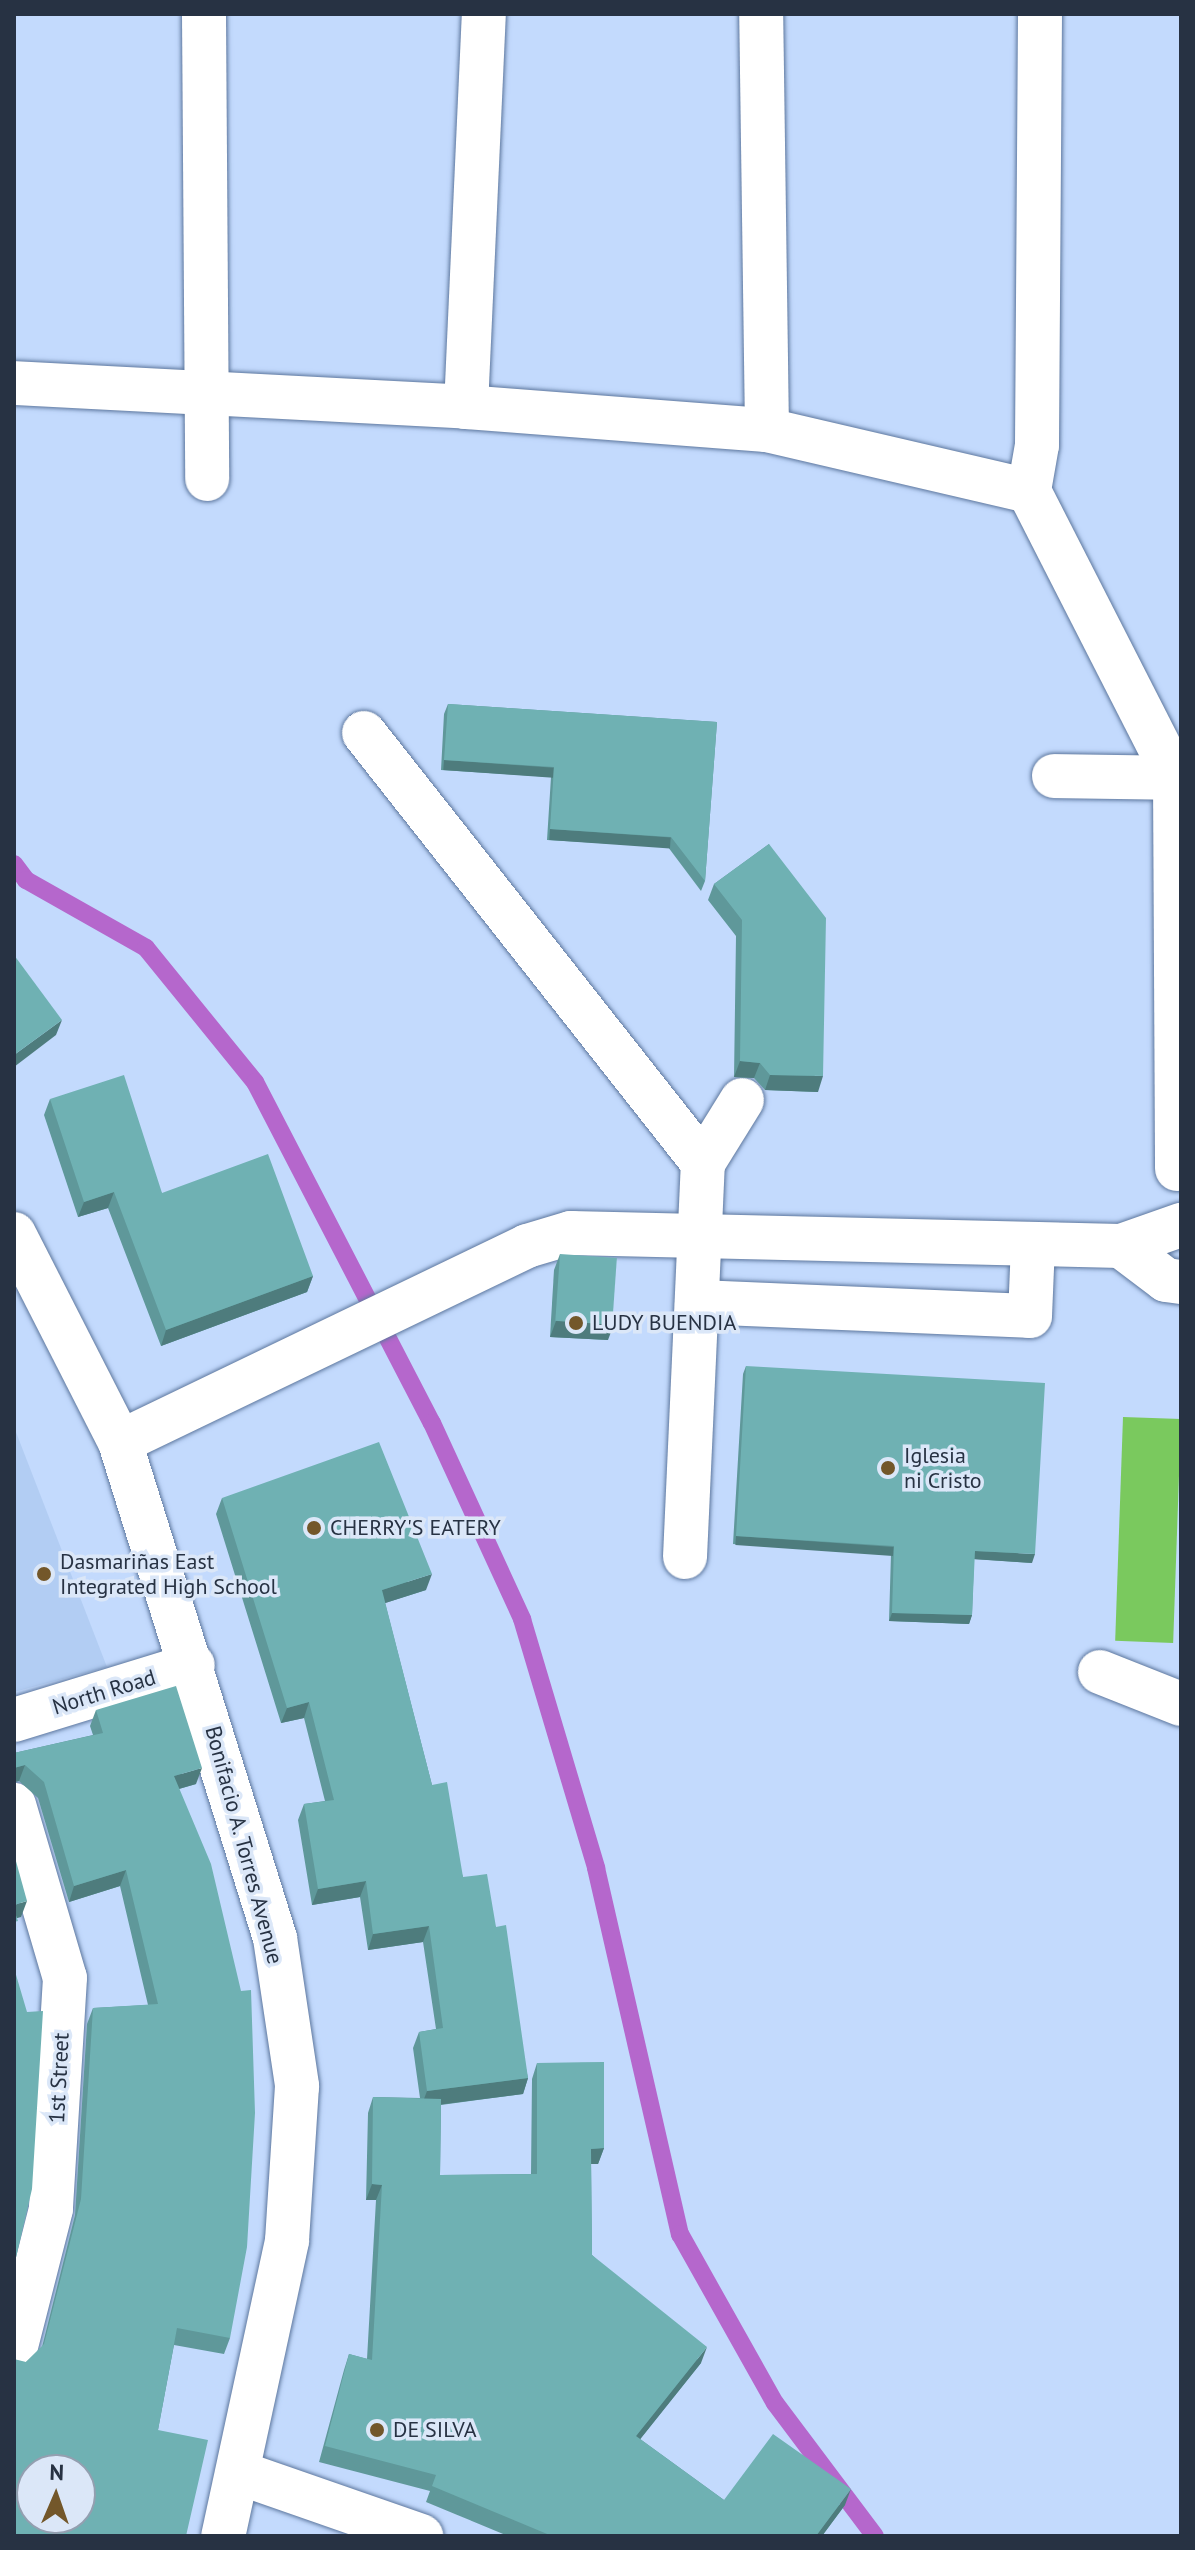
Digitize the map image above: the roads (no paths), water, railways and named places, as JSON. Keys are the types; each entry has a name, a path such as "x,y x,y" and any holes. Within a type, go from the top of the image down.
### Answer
{"street":[{"path":"204,14 209,395 207,479"},
{"path":"466,407 484,14"},
{"path":"761,14 767,430"},
{"path":"1040,14 1037,445 1029,491 1178,778 1177,1169"},
{"path":"14,383 466,407 767,430 1029,491"},
{"path":"364,733 703,1163"},
{"path":"1054,776 1178,778"},
{"path":"685,1557 703,1163 742,1100"},
{"path":"120,1442 431,1291 571,1233 702,1232 1121,1246 1181,1225"},
{"name":"Bonifacio A. Torres Avenue","path":"14,1234 120,1442 193,1665 275,1938 297,2086 287,2241 240,2473 223,2536"},
{"path":"697,1302 1030,1316 1033,1244"},
{"path":"1121,1246 1166,1280 1181,1282"},
{"name":"North Road","path":"14,1720 193,1665"},
{"path":"1100,1672 1181,1704"},
{"name":"1st Street","path":"14,1805 65,1978 51,2209 14,2354"},
{"path":"240,2473 421,2536"}],"waterway":[{"path":"14,864 26,880 146,948 255,1082 432,1423 522,1619 596,1868 680,2234 775,2403 875,2536"}],"place":[{"name":"LUDY BUENDIA","path":"576,1323"},
{"name":"Iglesia ni Cristo","path":"888,1468"},
{"name":"CHERRY'S EATERY","path":"314,1528"},
{"name":"Dasmariñas East Integrated High School","path":"44,1574"},
{"name":"DE SILVA","path":"377,2430"}]}
